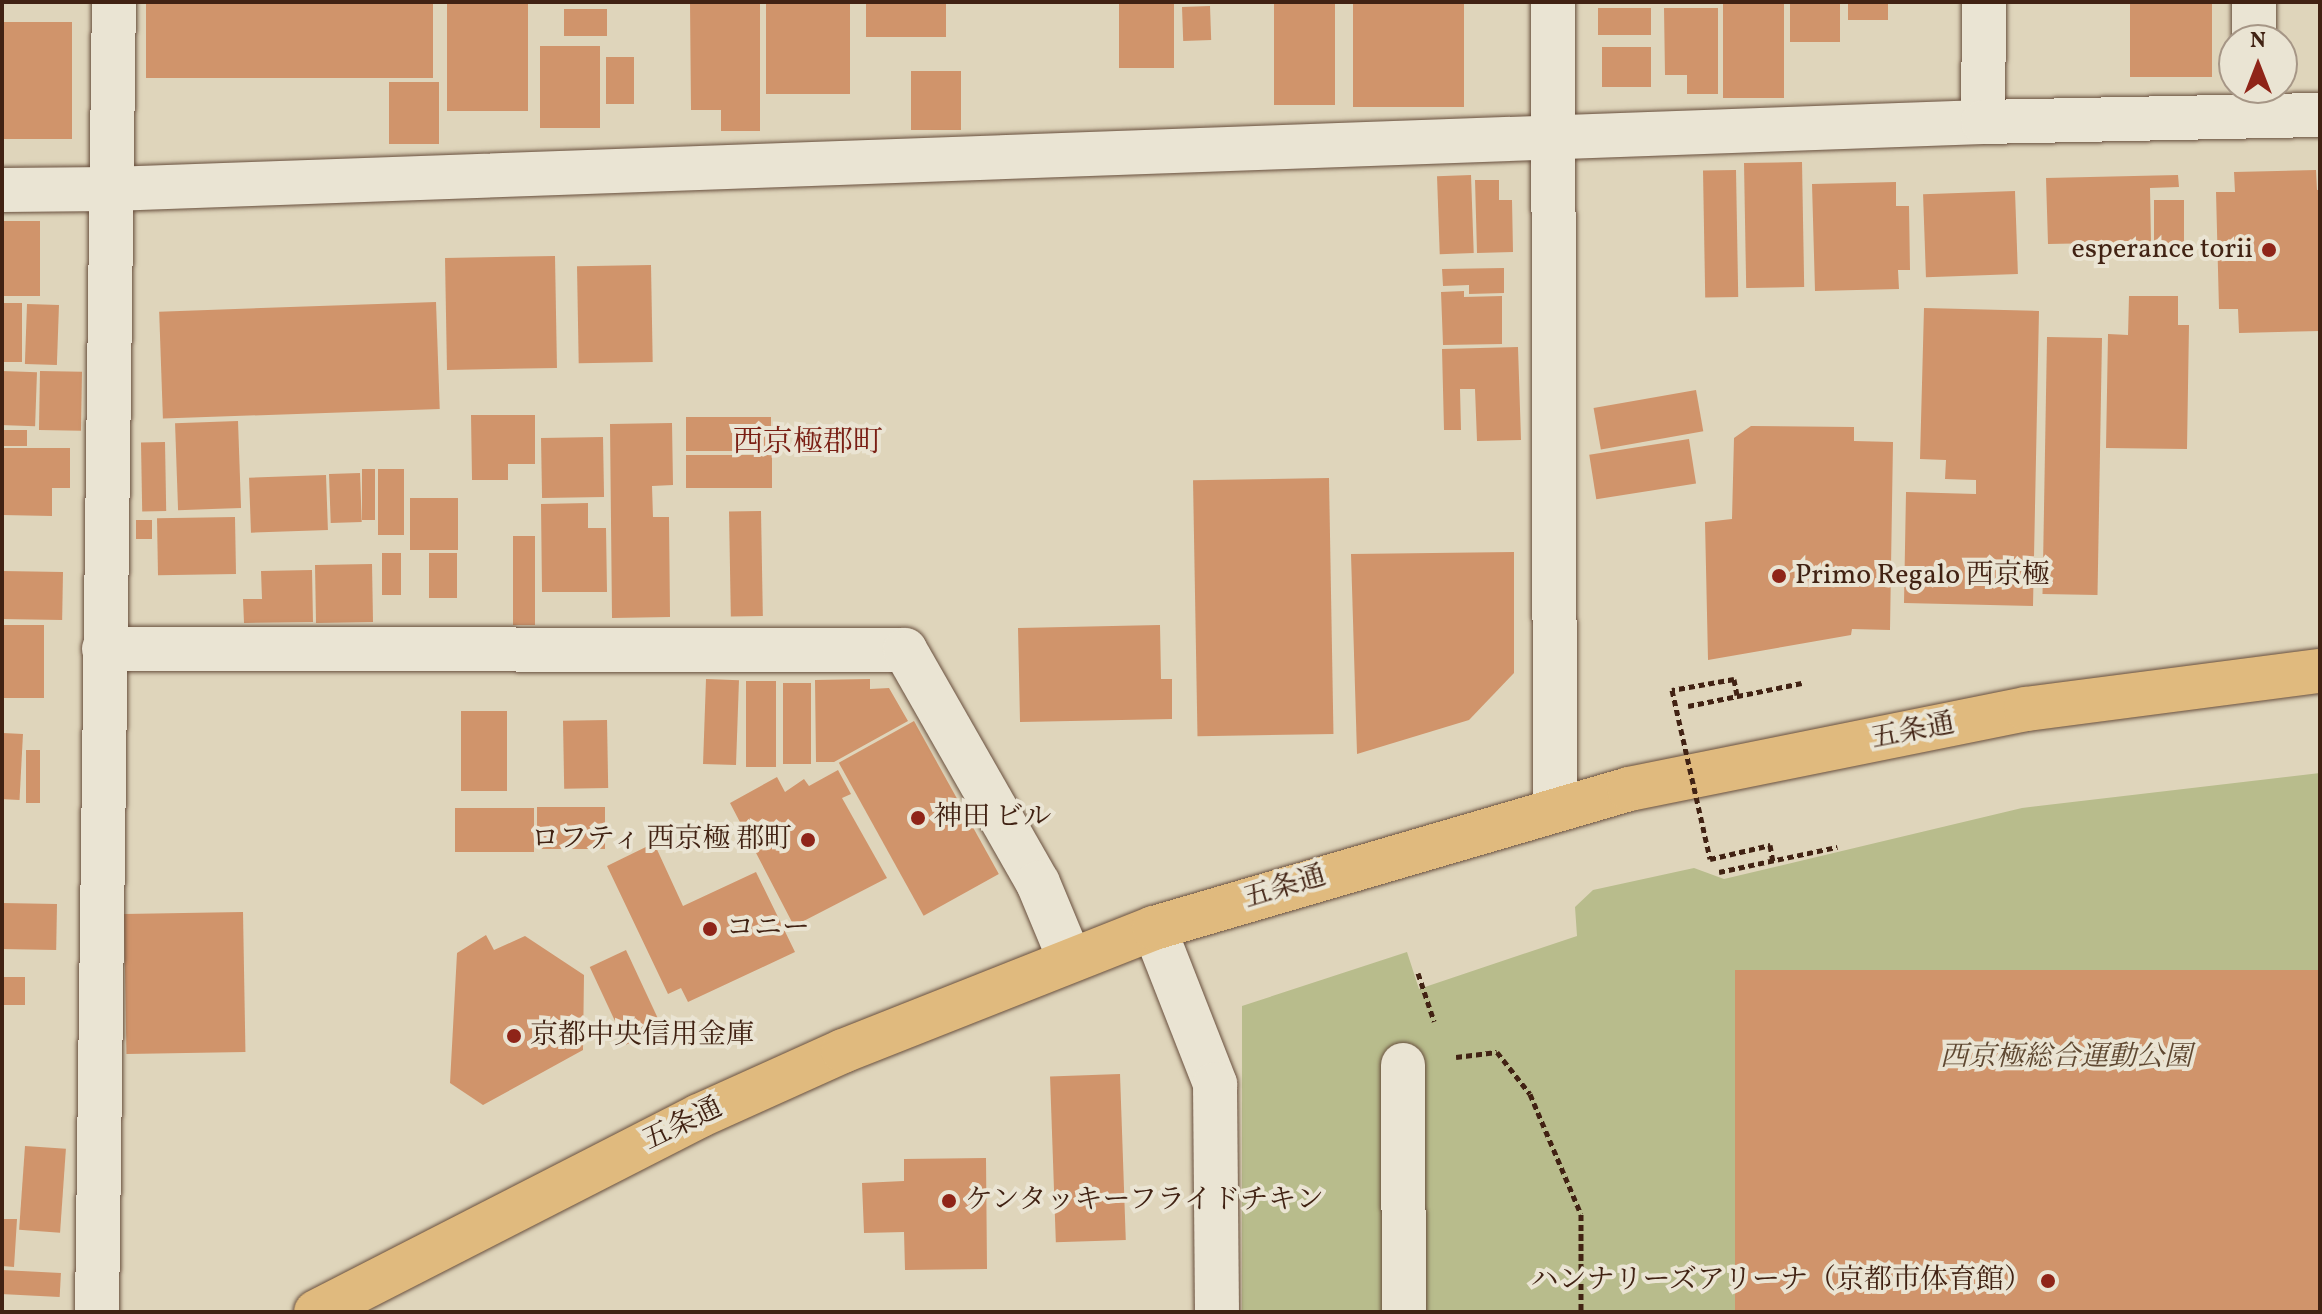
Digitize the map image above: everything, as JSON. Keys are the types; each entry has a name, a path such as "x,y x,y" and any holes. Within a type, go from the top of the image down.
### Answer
{"highway":[{"name":"五条通","path":"316,1312 699,1116 843,1051 1154,928 1629,789 2026,709 2320,671"}],"street":[{"path":"97,1312 94,1270 114,2"},
{"path":"1553,2 1555,809"},
{"path":"1983,122 1984,2"},
{"path":"2254,2 2254,24"},
{"path":"2,190 111,189 1553,139 1983,122 2226,104"},
{"path":"2263,104 2320,115"},
{"path":"104,649 905,650 1038,883 1070,960"},
{"path":"1154,928 1215,1084 1217,1312"},
{"path":"1403,1065 1404,1312"}],"path":[{"path":"1737,695 1734,679 1672,690 1710,859 1770,845 1773,862"},
{"path":"1688,706 1802,683"},
{"path":"1719,872 1837,847"},
{"path":"1403,1065 1497,1052 1530,1094 1581,1214 1581,1312"}],"green space":[{"name":"西京極総合運動公園","path":"2320,773 2320,1312 1242,1312 1242,1006 1407,952 1419,989 1577,936 1575,907 1593,890 1694,868 1724,879 2022,808"}],"building":[{"path":"146,2 433,2 433,78 146,78"},
{"path":"447,2 528,2 528,111 447,111"},
{"path":"690,2 760,2 760,131 721,131 721,110 691,110"},
{"path":"766,2 850,2 850,94 766,94"},
{"path":"866,2 946,2 946,37 866,37"},
{"path":"1119,2 1174,2 1174,68 1119,68"},
{"path":"1274,2 1335,2 1335,105 1274,105"},
{"path":"1353,2 1464,2 1464,107 1353,107"},
{"path":"1723,2 1784,2 1784,98 1723,98"},
{"path":"1790,2 1840,2 1840,42 1790,42"},
{"path":"1848,2 1888,2 1888,20 1848,20"},
{"path":"2130,2 2212,2 2212,77 2130,77"},
{"path":"1210,6 1211,40 1183,41 1182,7"},
{"path":"1598,8 1651,8 1651,35 1598,35"},
{"path":"1664,8 1718,8 1718,94 1687,94 1687,75 1665,75"},
{"path":"564,9 607,9 607,36 564,36"},
{"path":"2,22 72,22 72,139 2,139"},
{"path":"540,46 600,46 600,128 540,128"},
{"path":"1602,47 1651,47 1651,87 1602,87"},
{"path":"606,57 634,57 634,104 606,104"},
{"path":"911,71 961,71 961,130 911,130"},
{"path":"389,82 439,82 439,144 389,144"},
{"path":"1802,162 1804,287 1746,288 1744,163"},
{"path":"1736,170 1738,297 1705,298 1703,171"},
{"name":"esperance torii","path":"2316,170 2317,190 2320,190 2320,331 2239,333 2238,309 2219,309 2216,192 2235,192 2234,172"},
{"path":"1471,175 1474,253 1440,254 1437,176"},
{"path":"2178,175 2179,187 2150,188 2151,242 2048,244 2046,178"},
{"path":"1475,180 1499,180 1499,200 1512,200 1513,252 1477,253"},
{"path":"1896,182 1896,206 1909,206 1910,270 1898,270 1899,289 1815,291 1812,184"},
{"path":"2015,191 2018,274 1926,277 1923,194"},
{"path":"2154,200 2184,200 2184,258 2154,258"},
{"path":"2,221 40,221 40,296 2,296"},
{"path":"555,256 557,368 447,370 445,258"},
{"path":"651,265 653,362 579,363 577,266"},
{"path":"1504,268 1504,293 1469,294 1469,285 1443,286 1442,269"},
{"path":"1464,291 1464,297 1502,296 1502,344 1443,345 1441,292"},
{"path":"2129,296 2178,296 2178,325 2189,325 2187,449 2106,448 2108,334 2128,335"},
{"path":"436,302 440,409 163,419 159,312"},
{"path":"2,303 22,303 22,362 2,362"},
{"path":"27,304 59,305 57,365 25,364"},
{"path":"1924,308 2039,311 2033,606 1904,603 1906,492 1976,494 1976,480 1945,479 1946,460 1920,459"},
{"path":"2047,337 2102,338 2098,595 2043,594"},
{"path":"1518,347 1521,440 1477,441 1475,389 1460,389 1461,430 1444,430 1442,349"},
{"path":"2,371 37,372 35,426 2,425"},
{"path":"40,371 82,372 81,431 39,430"},
{"path":"1696,390 1703,431 1601,449 1594,408"},
{"path":"471,415 535,415 535,464 508,464 508,480 472,480"},
{"path":"686,417 771,417 771,451 686,451"},
{"path":"238,421 241,508 178,510 175,423"},
{"path":"672,423 673,485 652,486 653,517 669,517 670,617 612,618 610,424"},
{"name":"Primo Regalo 西京極","path":"1751,426 1854,427 1854,441 1893,442 1890,630 1852,629 1851,635 1708,660 1705,522 1732,519 1734,438"},
{"path":"2,430 27,430 27,446 2,446"},
{"path":"603,437 604,497 542,498 541,438"},
{"path":"1689,439 1696,483 1596,499 1589,455"},
{"path":"141,442 165,442 166,511 142,511"},
{"path":"2,448 70,448 70,488 52,488 52,516 2,515"},
{"path":"686,455 772,455 772,488 686,488"},
{"path":"362,469 375,469 375,520 362,520"},
{"path":"378,469 404,469 404,535 378,535"},
{"path":"360,473 362,522 331,523 329,474"},
{"path":"326,475 328,530 251,533 249,478"},
{"path":"1329,478 1333,734 1197,736 1193,480"},
{"path":"410,498 458,498 458,550 410,550"},
{"path":"588,503 588,528 606,528 607,592 542,592 541,504"},
{"path":"761,511 763,616 731,617 729,512"},
{"path":"235,517 236,574 158,575 157,518"},
{"path":"136,520 152,520 152,539 136,539"},
{"path":"513,536 535,536 535,625 513,625"},
{"path":"1514,552 1514,673 1469,720 1357,754 1351,554"},
{"path":"382,553 401,553 401,595 382,595"},
{"path":"429,553 457,553 457,598 429,598"},
{"path":"372,564 373,622 316,623 315,565"},
{"path":"312,570 313,622 244,623 243,599 262,599 261,571"},
{"path":"2,571 63,572 62,620 2,619"},
{"path":"2,625 44,625 44,698 2,698"},
{"path":"1160,625 1161,679 1172,679 1172,719 1020,722 1018,628"},
{"path":"706,679 739,680 736,765 703,764"},
{"path":"870,679 870,689 889,688 908,721 834,762 816,762 815,680"},
{"path":"746,681 776,681 776,767 746,767"},
{"path":"783,683 811,683 811,764 783,764"},
{"path":"461,711 507,711 507,791 461,791"},
{"path":"607,720 608,788 564,789 563,721"},
{"name":"神田 ビル","path":"914,721 999,874 924,916 839,763"},
{"path":"3,733 23,734 20,800 2,799"},
{"path":"26,750 40,750 40,803 26,803"},
{"name":"ロフティ 西京極 郡町","path":"838,770 851,794 842,798 887,878 794,926 730,803 777,777 785,792 804,779 809,786"},
{"path":"537,807 605,807 605,849 537,849"},
{"path":"455,808 534,808 534,852 455,852"},
{"name":"コニー","path":"654,843 683,906 756,872 795,952 688,1002 681,988 668,994 607,866"},
{"path":"2,903 57,904 56,950 2,949"},
{"path":"243,912 245,1052 126,1054 124,914"},
{"path":"486,935 494,950 525,936 584,975 583,1050 483,1105 450,1083 457,953"},
{"path":"626,950 662,1028 626,1045 590,967"},
{"path":"1735,970 2320,970 2320,1312 1735,1312"},
{"path":"2,977 25,977 25,1005 2,1005"},
{"path":"1120,1074 1126,1240 1056,1242 1050,1076"},
{"path":"25,1146 66,1149 60,1233 19,1230"},
{"path":"986,1158 987,1269 905,1270 904,1232 864,1233 862,1183 904,1181 904,1159"},
{"path":"2,1219 17,1219 14,1267 2,1266"},
{"path":"2,1270 61,1273 60,1297 2,1294"}],"place":[{"name":"esperance torii","path":"2269,250"},
{"name":"Primo Regalo 西京極","path":"1779,576"},
{"name":"神田 ビル","path":"918,818"},
{"name":"ロフティ 西京極 郡町","path":"808,840"},
{"name":"コニー","path":"710,929"},
{"name":"京都中央信用金庫","path":"514,1036"},
{"name":"ケンタッキーフライドチキン","path":"949,1201"},
{"name":"ハンナリーズアリーナ（京都市体育館）","path":"2048,1281"}],"district":[{"name":"西京極郡町","path":"808,443"}]}
